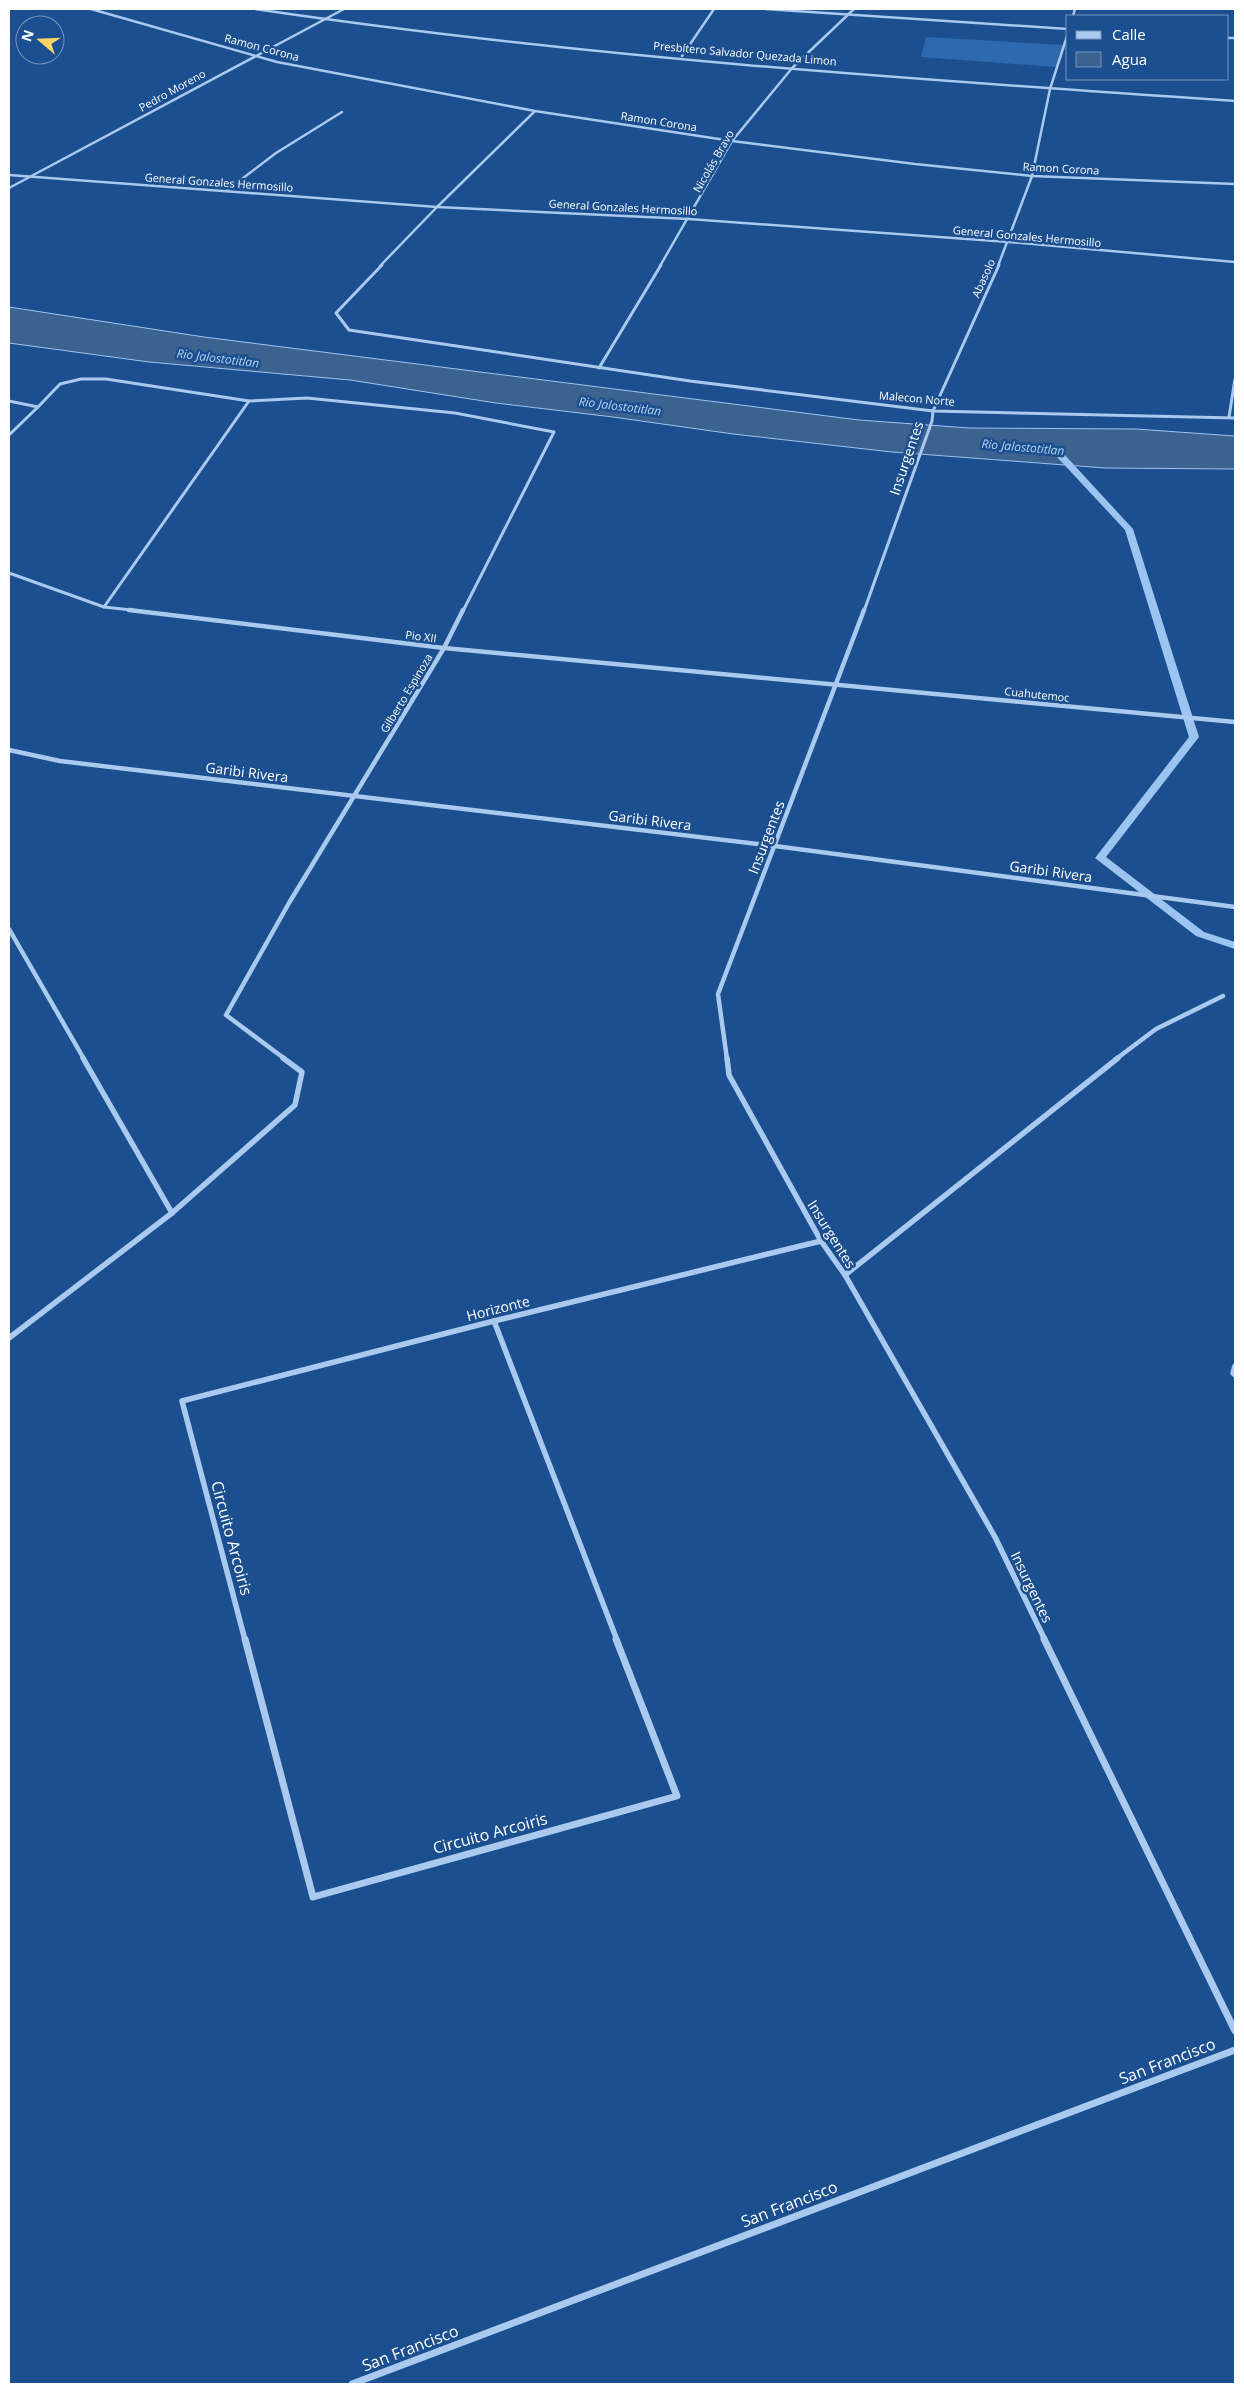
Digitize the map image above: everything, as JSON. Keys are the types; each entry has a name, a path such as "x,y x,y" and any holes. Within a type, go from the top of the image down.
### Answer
{"street":[{"name":"Ramon Corona","path":"91,9 277,62 535,111 732,141 905,163 1032,176 1235,184"},
{"name":"Presbítero Salvador Quezada Limon","path":"255,9 324,20 536,45 1050,89 1235,101"},
{"name":"Pedro Moreno","path":"9,188 254,55 344,9"},
{"path":"682,56 714,9"},
{"path":"764,9 1066,31"},
{"name":"Nicolás Bravo","path":"599,368 689,219 732,141 793,67 854,9"},
{"name":"Abasolo","path":"934,411 1009,242 1032,176 1050,89 1066,37"},
{"path":"437,207 535,111"},
{"path":"226,192 276,152 342,112"},
{"name":"General Gonzales Hermosillo","path":"9,175 437,207 689,219 1009,242 1235,262"},
{"name":"Malecon Norte","path":"437,207 336,313 349,330 599,368 934,411 1235,418"},
{"path":"9,435 60,384 81,379 106,379 249,401 104,607"},
{"path":"1229,417 1235,379"},
{"name":"Gilberto Espinoza","path":"172,1213 295,1105 302,1072 226,1015 289,903 444,648 554,432 455,413 307,398 249,401"},
{"path":"9,401 38,407"},
{"name":"Insurgentes","path":"934,411 838,683 718,994 729,1075 821,1241 845,1275 995,1537 1235,2031"},
{"name":"Pio XII","path":"9,573 104,607 444,648 838,683"},
{"name":"Cuahutemoc","path":"838,683 1235,722"},
{"name":"Garibi Rivera","path":"9,750 60,761 775,846 1235,907"},
{"path":"9,928 172,1213 9,1338"},
{"path":"845,1275 1089,1079 1148,1034 1222,996"},
{"name":"Horizonte","path":"182,1401 494,1320 821,1241"},
{"name":"Circuito Arcoiris","path":"182,1401 313,1897 677,1796 494,1320"},
{"path":"1235,1366 1233,1372 1235,1375"},
{"name":"San Francisco","path":"352,2384 1235,2050"}],"shaded area":[{"path":"926,37 1064,45 1057,67 921,57"}],"water":[{"name":"Rio Jalostotitlan","path":"9,307 204,337 859,420 969,428 1136,429 1235,436 1235,469 1105,468 892,452 733,434 496,403 350,380 149,362 9,343"}],"waterway":[{"name":"Rio Jalostotitlan","path":"1060,455 1129,529 1194,737 1100,858 1200,934 1235,946"}]}
